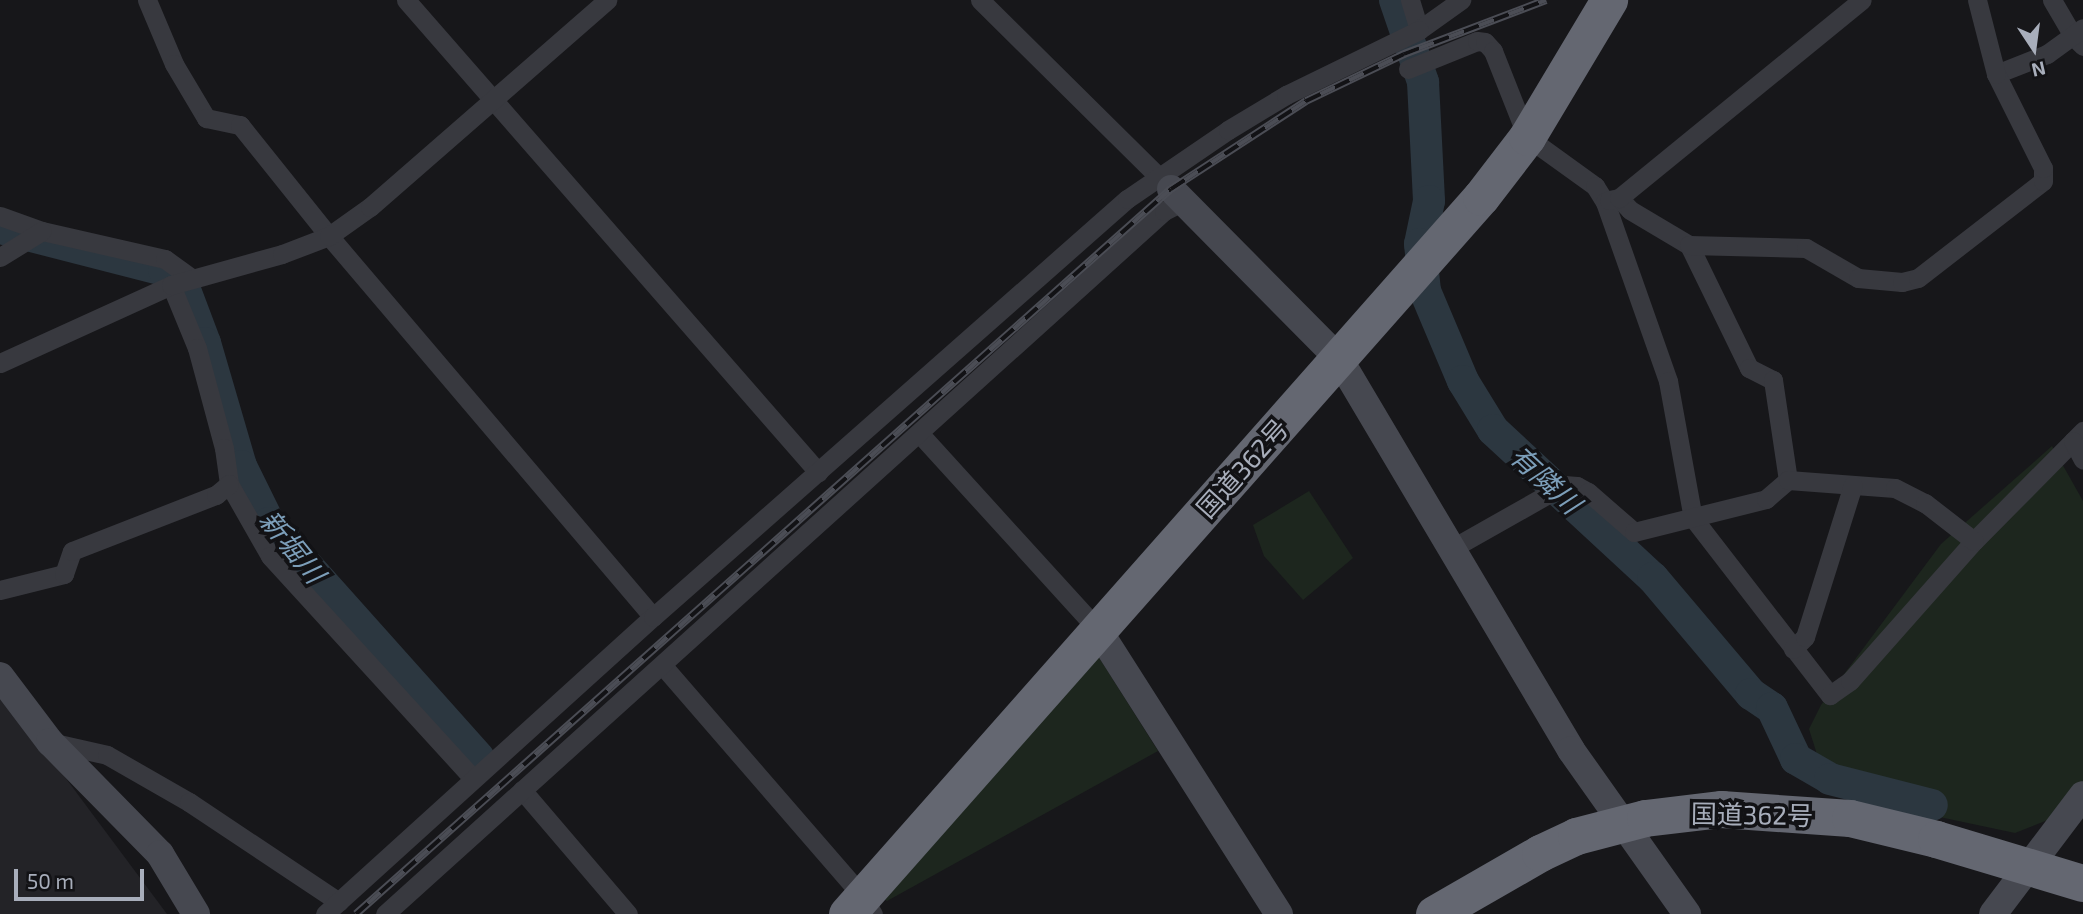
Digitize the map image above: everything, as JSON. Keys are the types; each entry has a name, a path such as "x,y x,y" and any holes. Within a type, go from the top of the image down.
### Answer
{"highway":[{"name":"国道362号","path":"861,908 1098,630 1423,263 1527,137 1609,0"},
{"name":"国道362号","path":"1434,914 1540,853 1576,836 1623,823 1721,809 1836,817 1936,839 2083,883"}],"street":[{"path":"147,0 173,64 206,118 240,125 329,236 653,617"},
{"path":"405,0 818,472"},
{"path":"0,363 171,285 282,254 329,236 370,207 607,0"},
{"path":"1410,0 1419,30"},
{"path":"50,742 107,755 190,802 332,908 653,617 1127,199 1170,189 1286,95 1419,30 1461,0"},
{"path":"1612,200 1862,0"},
{"path":"1417,65 1477,41 1485,42 1493,51 1527,137 1612,200 1689,245 1806,248 1858,278 1902,282 1918,278 2043,181 2043,167 1996,74 1977,0"},
{"path":"1996,74 2048,54 2080,37 2052,0"},
{"path":"982,1 1339,359 1571,750 1687,914"},
{"path":"386,914 1164,211 1170,189"},
{"path":"1612,200 1668,381 1693,518 1830,695 1850,681 1974,541 2078,436"},
{"path":"0,216 42,231 165,259 191,278"},
{"path":"0,257 42,231"},
{"path":"1689,245 1749,368 1773,380 1788,480"},
{"path":"171,285 197,348 224,448 229,484 270,556 473,778"},
{"path":"919,433 1098,630 1279,914"},
{"path":"2078,436 2083,460"},
{"path":"1451,549 1564,485 1577,486 1588,492 1634,532 1766,499 1788,480 1895,488 1925,503 1974,541"},
{"path":"0,590 64,574 72,551 216,495 229,484"},
{"path":"1793,649 1805,637 1853,485"},
{"path":"663,666 861,908"},
{"path":"0,676 50,742 160,854 196,914"},
{"path":"522,790 628,914"},
{"path":"1993,914 2083,795"}],"shaded area":[{"path":"2052,446 2083,501 2083,806 2015,833 1916,812 1827,786 1809,729 1821,705 1941,544"},
{"path":"1309,491 1353,558 1303,600 1264,556 1253,525"},
{"path":"1095,651 1158,751 887,901 868,889"},
{"path":"0,690 167,914 0,914"}],"waterway":[{"name":"有隣川","path":"1395,0 1423,82 1429,201 1420,244 1425,291 1463,381 1493,430 1653,578 1751,694 1772,708 1796,759 1830,779 1932,805"},
{"name":"新堀川","path":"0,228 168,273"},
{"name":"新堀川","path":"185,290 205,343 241,466 269,523 478,757"}],"railway":[{"path":"356,914 1171,189 1306,101 1404,54 1546,0"}]}
